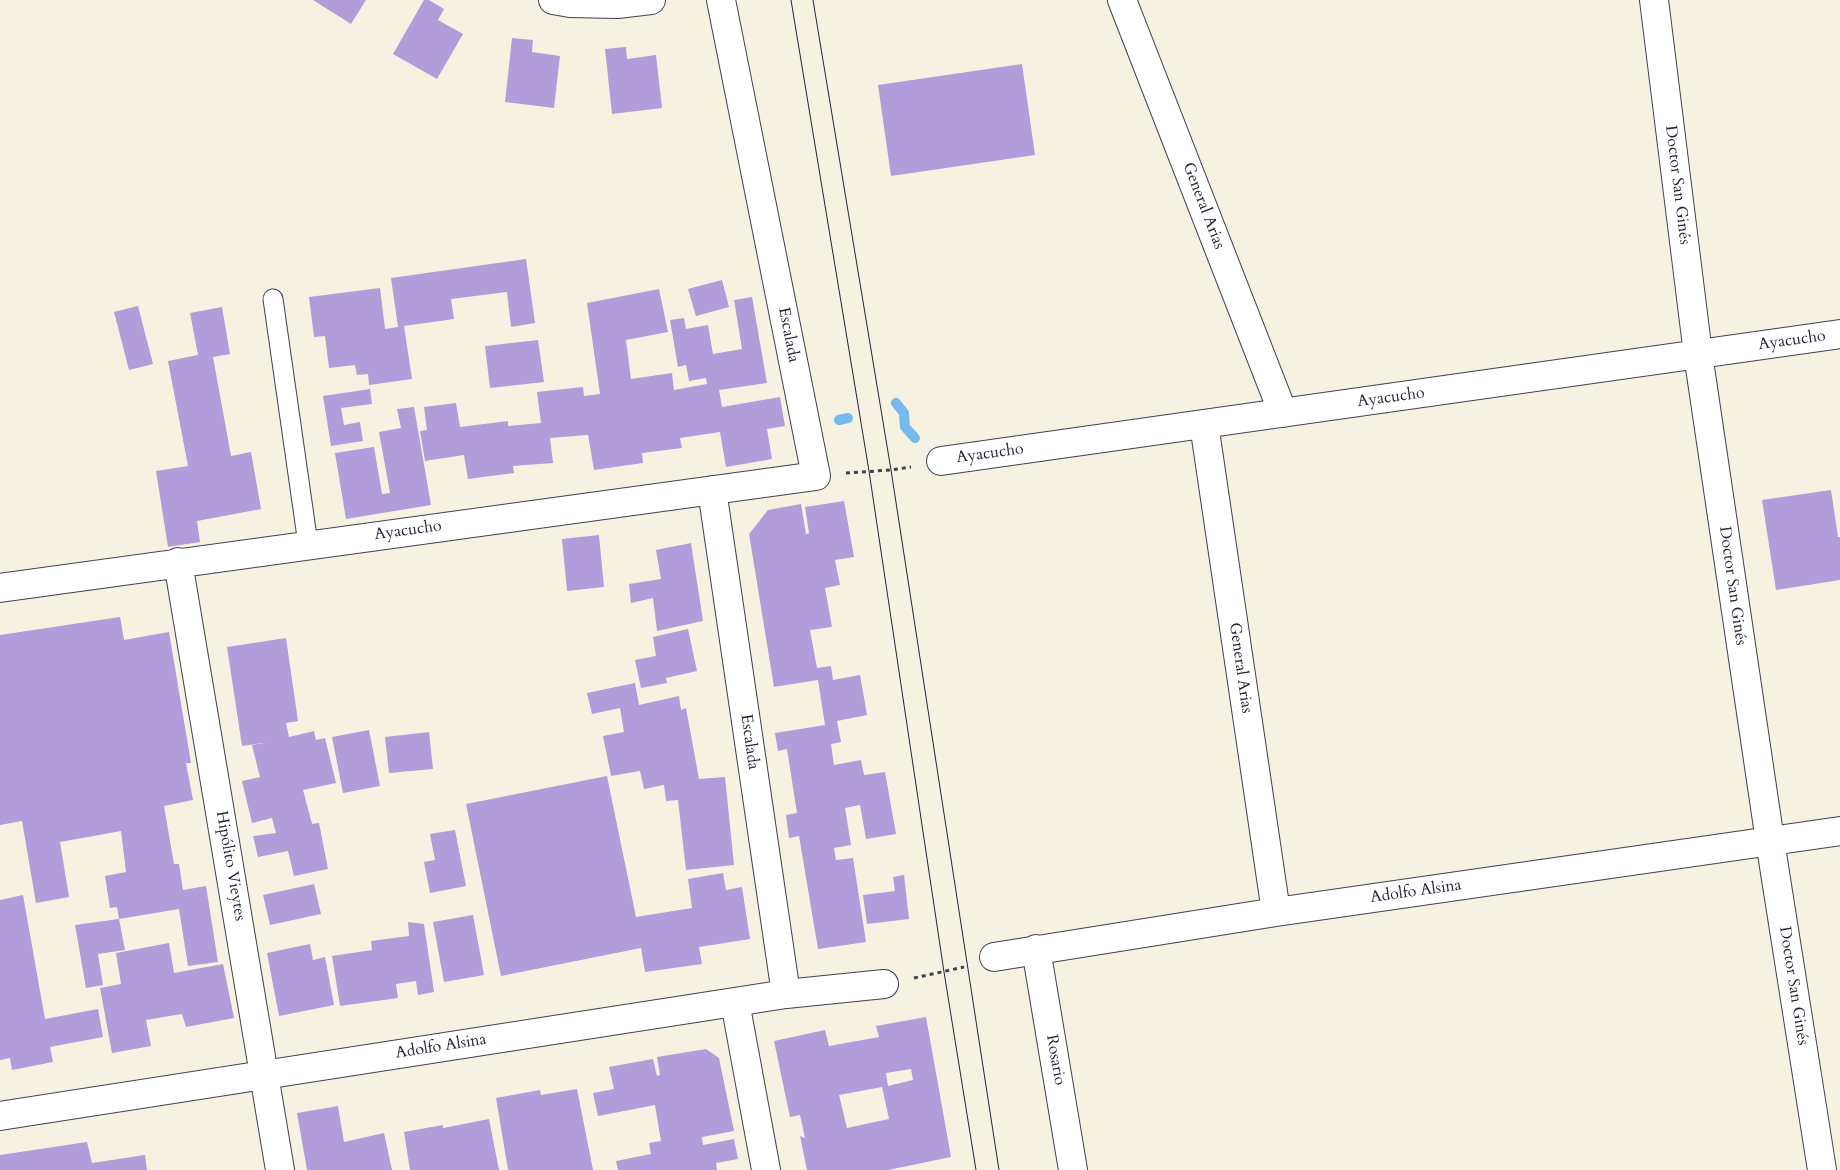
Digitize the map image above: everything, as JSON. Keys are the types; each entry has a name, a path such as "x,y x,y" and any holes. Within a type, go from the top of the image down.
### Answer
{"street":[{"path":"552,0 570,3 617,4 651,0"},
{"name":"Escalada","path":"721,0 816,476"},
{"name":"General Arias","path":"1122,0 1283,413"},
{"name":"Doctor San Ginés","path":"1654,0 1698,354 1770,841 1822,1170"},
{"name":"Ayacucho","path":"942,461 1840,334"},
{"name":"General Arias","path":"1204,424 1276,912"},
{"name":"Ayacucho","path":"0,588 308,544 816,476"},
{"name":"Escalada","path":"712,490 786,994"},
{"name":"Hipólito Vieytes","path":"178,562 280,1170"},
{"name":"Adolfo Alsina","path":"994,957 1276,912 1840,831"},
{"name":"Rosario","path":"1036,949 1073,1170"},
{"name":"Adolfo Alsina","path":"0,1116 786,994 884,984"},
{"path":"735,1002 766,1170"}],"lane":[{"path":"273,299 308,544"}],"path":[{"path":"816,476 891,470 942,461"},
{"path":"884,984 966,966 994,957"}],"building":[{"path":"313,0 366,0 351,24"},
{"path":"424,0 429,0 444,9 438,20 463,34 437,79 393,54"},
{"path":"512,38 533,40 532,52 560,56 554,108 505,102"},
{"path":"626,47 627,59 656,55 662,108 612,114 605,49"},
{"path":"1022,64 1035,155 891,176 878,85"},
{"path":"526,259 535,323 511,327 507,292 451,299 454,319 404,326 412,379 369,385 368,374 357,375 355,365 329,368 325,336 314,337 309,297 380,288 385,329 398,327 391,278"},
{"path":"722,280 729,307 696,316 688,289"},
{"path":"659,289 668,332 626,340 631,379 672,373 674,390 707,384 706,378 689,381 686,365 678,367 670,320 684,318 686,329 708,325 713,354 742,349 734,300 752,297 767,383 719,390 722,407 780,397 785,426 767,429 772,459 726,467 720,432 680,438 682,448 642,453 643,463 594,470 588,435 550,438 553,463 513,466 514,473 468,479 464,455 425,461 420,431 427,430 424,407 456,403 460,427 508,421 508,426 541,423 537,392 583,387 584,396 600,394 587,303"},
{"path":"138,306 153,364 129,370 114,312"},
{"path":"222,307 230,354 213,357 231,456 251,452 261,509 197,521 200,542 168,547 156,471 188,466 168,361 198,355 190,313"},
{"path":"538,340 544,382 490,388 485,346"},
{"path":"370,389 372,404 341,408 344,425 360,422 363,441 331,446 323,396"},
{"path":"414,407 431,505 346,519 335,453 374,447 382,494 390,493 379,432 401,428 397,409"},
{"path":"1831,490 1838,537 1840,537 1840,580 1776,590 1762,500"},
{"path":"844,501 854,557 835,560 840,585 825,588 832,627 810,630 817,668 831,666 833,680 860,675 867,715 837,721 841,742 831,744 834,765 861,760 864,775 885,772 896,834 866,839 860,805 845,808 851,845 834,848 836,860 853,858 866,942 818,949 799,836 789,838 786,815 797,813 787,749 778,751 775,733 825,725 818,680 774,687 749,534 768,510 801,504 806,534 809,533 805,507"},
{"path":"599,535 604,587 567,591 562,539"},
{"path":"691,543 703,621 657,631 653,598 631,603 629,584 661,579 656,550"},
{"path":"120,617 124,640 169,632 191,763 186,763 193,800 164,806 174,864 179,864 183,890 206,886 218,962 188,966 179,909 119,919 117,907 110,908 105,876 126,872 121,831 60,842 69,897 36,903 22,821 0,825 0,635"},
{"path":"688,629 697,671 666,678 667,683 641,688 635,660 656,656 653,637"},
{"path":"286,638 298,721 286,723 289,737 314,731 316,740 325,738 336,783 303,790 312,824 319,823 328,869 294,876 288,851 258,857 253,836 276,833 272,818 252,823 242,781 260,777 252,745 269,742 242,746 227,647"},
{"path":"635,683 639,705 679,696 681,710 686,708 699,779 725,777 734,865 686,870 678,800 666,801 664,785 644,789 640,771 611,776 603,736 624,732 620,708 592,714 587,693"},
{"path":"369,730 380,786 343,793 332,737"},
{"path":"429,732 433,769 389,773 385,737"},
{"path":"607,776 636,917 692,908 688,879 723,873 726,890 742,887 750,939 699,947 702,964 645,972 641,948 501,976 466,804"},
{"path":"455,830 466,886 430,893 424,862 435,860 430,834"},
{"path":"904,875 909,919 867,924 863,895 895,891 893,877"},
{"path":"314,884 321,914 270,925 263,895"},
{"path":"23,895 45,1019 98,1009 103,1037 50,1047 53,1062 12,1070 10,1058 0,1060 0,900"},
{"path":"473,915 484,975 444,982 433,922"},
{"path":"119,919 125,950 98,954 103,985 86,988 75,925"},
{"path":"408,922 424,924 434,992 418,995 416,981 396,984 398,998 340,1006 332,956 372,950 371,941 409,936"},
{"path":"169,943 174,973 223,964 234,1018 186,1027 182,1014 146,1020 151,1046 112,1053 100,988 121,984 116,953"},
{"path":"310,944 313,960 325,957 334,1005 279,1016 267,953"},
{"path":"926,1017 951,1157 888,1170 807,1170 800,1136 805,1138 800,1115 790,1117 774,1041 825,1030 829,1046 879,1037 876,1026","holes":["911,1069 913,1080 888,1086 886,1073","882,1087 889,1119 847,1128 839,1095"]},
{"path":"706,1049 719,1058 734,1131 702,1137 703,1145 734,1139 738,1159 716,1163 717,1170 618,1170 616,1161 651,1154 649,1143 661,1141 655,1105 598,1116 593,1093 614,1089 609,1067 653,1059 657,1076 660,1075 657,1057"},
{"path":"577,1089 593,1170 508,1170 496,1098 540,1090 541,1095"},
{"path":"338,1106 344,1142 384,1133 392,1170 307,1170 297,1113"},
{"path":"489,1119 499,1170 410,1170 404,1132 443,1125 443,1128"},
{"path":"87,1142 92,1163 145,1155 147,1170 0,1170 0,1155"}],"waterway":[{"path":"896,403 904,413 905,427 915,438"},
{"path":"839,420 848,418"}],"tram line":[{"path":"791,0 869,471 944,972 976,1170"},
{"path":"813,0 891,470 999,1170"}]}
